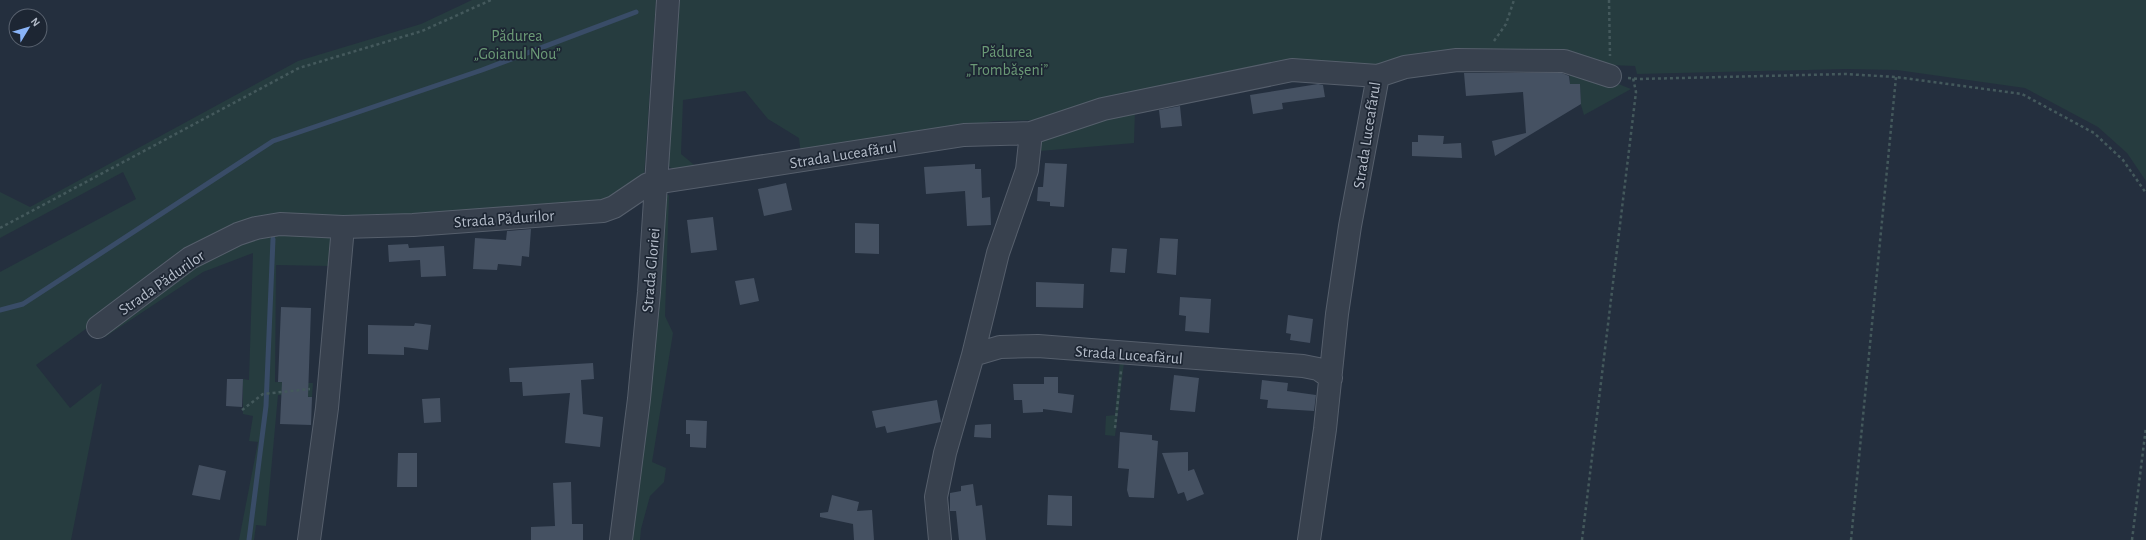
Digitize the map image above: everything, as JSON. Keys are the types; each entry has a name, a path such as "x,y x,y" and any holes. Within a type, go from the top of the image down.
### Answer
{"street":[{"name":"Strada Gloriei","path":"621,540 638,399 657,182 668,0"},
{"path":"1378,76 1426,63 1457,60 1564,61 1610,76"},
{"name":"Strada Luceafărul","path":"657,182 964,135 1030,133 1103,109 1292,70 1378,76 1350,226 1337,314 1331,378 1309,540"},
{"path":"940,540 936,497 945,453 973,355 998,253 1027,170 1030,133"},
{"name":"Strada Pădurilor","path":"98,327 190,258 238,234 256,228 280,224 343,227 413,225 603,211 614,207 648,184 657,182"},
{"path":"309,540 328,388 343,227"},
{"name":"Strada Luceafărul","path":"973,355 1000,347 1038,346 1123,354 1303,366 1318,369 1331,378"}],"path":[{"path":"0,228 300,68 422,31 491,0"},
{"path":"1479,60 1506,24 1514,0"},
{"path":"1610,0 1610,76 1633,78 1845,74 1896,76 2022,94 2094,133 2124,160 2146,193"},
{"path":"1851,540 1896,76"},
{"path":"1582,540 1636,92 1633,78"},
{"path":"1115,428 1123,354"},
{"path":"242,410 262,394 328,388"},
{"path":"2132,540 2146,427"}],"green space":[{"name":"Pădurea „Goianul Nou”","path":"472,0 656,0 644,177 601,204 501,211 282,219 94,323 36,365 70,408 102,383 71,540 0,540 0,272 136,199 123,172 0,238 0,192 30,207 298,61 421,24"},
{"name":"Pădurea „Trombășeni”","path":"677,0 2146,0 2146,181 2127,153 2098,127 2025,88 1897,70 1846,69 1637,74 1635,66 1426,58 1048,120 994,121 801,155 799,138 768,119 745,91 683,100 681,154 699,169 678,172 665,164"},
{"path":"1569,64 1631,89 1584,115 1581,105 1580,84 1570,84"},
{"path":"1135,109 1134,143 1040,151 1042,133"},
{"path":"669,195 665,316 673,333 652,462 666,468 664,482 650,496 641,529 640,540 630,540 664,196"},
{"path":"333,233 330,266 276,265 275,382 313,383 312,397 278,395 266,526 256,525 254,540 239,540 258,442 249,441 253,416 243,414 243,379 249,380 253,253 203,272 105,337 99,329 193,260 253,234"},
{"path":"1120,360 1124,363 1115,436 1105,435 1106,416 1115,415"}],"building":[{"path":"1464,73 1562,73 1569,76 1570,84 1580,84 1581,104 1495,156 1492,141 1526,133 1523,92 1466,96"},
{"path":"1318,84 1323,85 1325,97 1282,103 1283,109 1253,114 1250,95"},
{"path":"1180,106 1182,126 1161,128 1159,110"},
{"path":"1418,135 1444,136 1443,144 1461,143 1462,158 1412,156 1412,142 1418,142"},
{"path":"1045,163 1067,164 1064,207 1050,206 1050,202 1037,201 1038,187 1043,187"},
{"path":"975,164 975,169 981,169 982,198 990,197 991,225 967,226 965,191 926,194 924,167"},
{"path":"786,183 792,210 764,216 758,189"},
{"path":"713,217 717,250 691,253 687,220"},
{"path":"855,223 879,224 879,254 855,253"},
{"path":"531,229 529,257 522,256 521,266 498,264 497,270 473,269 475,238 506,240 507,231"},
{"path":"1160,238 1178,239 1176,275 1157,273"},
{"path":"408,244 409,248 444,246 446,276 421,277 420,260 389,262 388,245"},
{"path":"1112,248 1127,249 1125,273 1110,272"},
{"path":"754,278 759,301 740,305 735,281"},
{"path":"1036,282 1084,284 1083,308 1036,307"},
{"path":"1180,297 1211,299 1209,333 1185,331 1186,316 1179,315"},
{"path":"281,307 311,308 308,397 312,397 311,425 280,424 282,382 278,382"},
{"path":"1288,315 1313,319 1310,343 1290,340 1291,334 1286,333"},
{"path":"415,323 431,325 428,350 404,347 404,355 368,354 368,325 414,326"},
{"path":"593,363 594,379 581,380 583,414 603,417 600,447 565,443 570,393 523,396 522,382 510,382 509,368"},
{"path":"1174,375 1199,378 1195,412 1170,410"},
{"path":"1044,377 1058,377 1058,393 1074,395 1072,413 1043,409 1043,412 1023,413 1022,400 1014,400 1013,384 1044,384"},
{"path":"227,379 243,379 242,407 226,406"},
{"path":"1262,380 1288,383 1287,391 1316,395 1314,411 1267,408 1268,400 1260,399"},
{"path":"440,398 441,422 424,423 422,399"},
{"path":"937,400 941,422 887,433 885,426 876,428 872,411"},
{"path":"686,420 707,421 706,448 690,447 690,434 686,434"},
{"path":"991,424 991,438 974,437 975,425"},
{"path":"1120,432 1152,435 1152,440 1158,441 1154,498 1129,497 1127,490 1129,469 1118,468"},
{"path":"1188,452 1188,471 1194,469 1204,494 1187,501 1184,492 1178,494 1162,453"},
{"path":"398,453 417,453 417,487 397,487"},
{"path":"199,465 226,471 220,500 192,495"},
{"path":"571,482 572,524 583,524 583,540 531,540 531,527 555,526 553,483"},
{"path":"973,484 976,506 982,505 986,540 959,540 956,511 950,511 950,493 961,491 961,486"},
{"path":"832,495 859,502 857,511 872,510 874,540 854,540 853,524 820,517 820,513 828,512"},
{"path":"1048,495 1072,496 1072,526 1047,525"}],"waterway":[{"path":"0,310 23,304 273,141 482,70 636,12"},
{"path":"249,540 266,406 273,239"}]}
